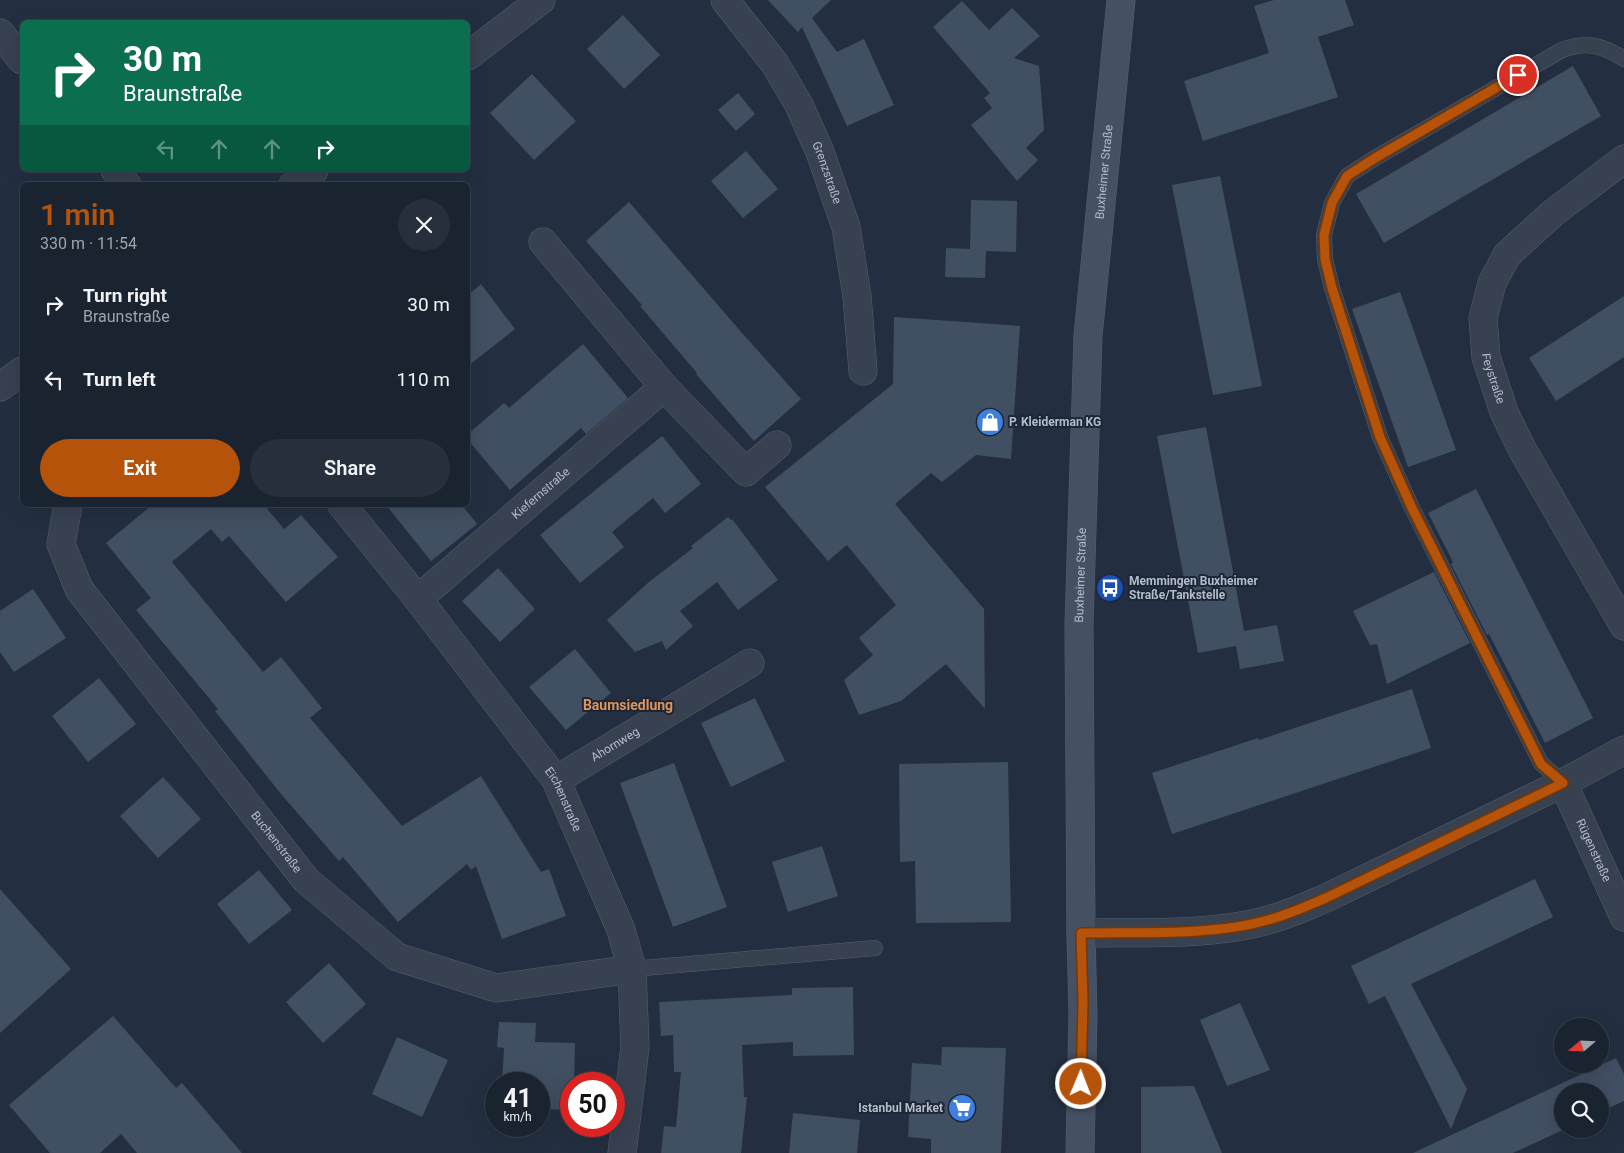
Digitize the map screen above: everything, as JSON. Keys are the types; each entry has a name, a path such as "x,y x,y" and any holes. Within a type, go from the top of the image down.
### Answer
{"main road":[{"name":"Buxheimer Straße","path":"1080,1153 1083,1015 1079,625 1088,336 1121,0"}],"street":[{"path":"470,54 541,0"},
{"name":"Grenzstraße","path":"725,0 775,64 799,105 820,152 846,227 857,296 863,370"},
{"path":"0,33 20,58"},
{"name":"Feystraße","path":"1624,158 1553,213 1507,255 1492,283 1484,318 1486,357 1504,412 1522,449 1624,626"},
{"path":"117,172 125,182"},
{"path":"297,182 311,172"},
{"path":"543,242 664,387 746,472 777,445"},
{"path":"0,387 20,372"},
{"name":"Kiefernstraße","path":"418,599 664,387"},
{"name":"Buchenstraße","path":"68,507 61,544 79,589 306,880 397,957 496,988 632,969"},
{"name":"Eichenstraße","path":"344,507 418,599 556,780 621,930 632,969 635,1046 622,1153"},
{"name":"Ahornweg","path":"556,780 750,662"},
{"path":"1081,933 1202,930 1238,927 1268,920 1326,898 1563,783 1624,750"},
{"name":"Rügenstraße","path":"1563,783 1624,917"}],"lane":[{"path":"1563,783 1541,764 1412,508 1380,437 1332,288 1325,259 1324,235 1332,203 1347,176 1375,158 1562,50 1576,45 1588,44 1610,50 1624,59"},
{"path":"632,969 875,948"}],"building":[{"path":"768,0 831,0 812,18 837,52 864,39 894,105 847,126 802,27 798,32"},
{"path":"1274,0 1345,0 1354,25 1318,37 1338,97 1203,141 1184,81 1269,53 1254,6"},
{"path":"962,1 989,30 1012,8 1040,36 1014,58 1039,66 1044,130 1026,148 1038,160 1017,181 971,125 992,108 984,98 990,93 933,27"},
{"path":"623,15 660,55 624,89 587,49"},
{"path":"1573,66 1601,116 1384,243 1356,194"},
{"path":"532,74 576,121 534,160 490,113"},
{"path":"738,93 755,114 736,131 718,110"},
{"path":"746,151 778,189 743,218 711,181"},
{"path":"1220,176 1262,386 1213,395 1172,185"},
{"path":"971,200 1017,201 1016,252 986,251 985,278 945,277 946,248 970,249"},
{"path":"629,202 801,399 754,441 640,306 642,305 586,241"},
{"path":"481,284 515,329 470,364 470,293"},
{"path":"1400,292 1456,450 1408,467 1352,309"},
{"path":"1624,296 1624,357 1556,401 1529,358"},
{"path":"894,317 1020,326 1011,459 976,455 942,482 931,473 895,504 984,609 985,709 946,664 901,701 859,715 844,680 873,655 859,638 896,605 847,545 828,561 765,487 893,384"},
{"path":"583,344 628,398 586,434 581,428 510,490 470,442 470,432 504,403 509,408"},
{"path":"1206,427 1244,631 1277,625 1284,661 1240,669 1236,646 1198,653 1157,436"},
{"path":"662,436 701,484 665,513 653,498 612,532 624,547 580,583 540,535"},
{"path":"1476,489 1593,718 1545,743 1489,634 1487,635 1428,513"},
{"path":"150,507 266,507 284,529 301,515 338,557 286,602 229,536 222,542 211,529 172,562 263,672 281,657 322,708 310,718 402,826 481,776 541,872 549,869 566,916 502,939 476,866 471,870 467,864 398,922 343,857 339,861 281,794 215,711 218,709 136,610 151,598 106,543"},
{"path":"388,507 464,507 477,524 431,561"},
{"path":"728,517 732,519 778,580 738,610 717,582 680,611 693,626 666,650 662,641 635,652 607,620 649,582 693,548 691,546"},
{"path":"498,568 535,609 500,642 462,601"},
{"path":"1434,572 1470,643 1387,684 1377,644 1370,645 1353,611"},
{"path":"33,589 66,638 14,672 0,652 0,611"},
{"path":"575,649 611,693 566,730 529,687"},
{"path":"99,678 136,724 88,762 52,716"},
{"path":"1412,689 1431,748 1172,834 1152,773"},
{"path":"755,698 785,761 731,787 701,723"},
{"path":"1008,762 1011,922 916,923 915,861 900,862 899,764"},
{"path":"674,763 727,907 673,927 620,783"},
{"path":"163,777 201,819 158,858 120,816"},
{"path":"822,846 838,896 788,912 772,862"},
{"path":"259,870 292,910 249,944 217,904"},
{"path":"1535,879 1553,917 1411,984 1467,1089 1451,1129 1385,996 1369,1004 1351,966"},
{"path":"0,889 71,969 0,1033"},
{"path":"329,963 366,1004 323,1043 286,1002"},
{"path":"853,987 854,1055 793,1056 793,1042 742,1045 744,1097 747,1097 741,1153 661,1153 664,1126 676,1127 681,1072 674,1072 673,1035 661,1036 659,1002 792,995 792,988"},
{"path":"1240,1003 1270,1070 1227,1086 1200,1020"},
{"path":"113,1016 176,1088 182,1083 242,1153 137,1153 121,1134 100,1153 50,1153 9,1105"},
{"path":"499,1022 536,1023 535,1042 575,1043 574,1072 560,1072 560,1110 550,1109 550,1072 503,1072 504,1048 497,1047"},
{"path":"397,1037 448,1060 422,1117 372,1094"},
{"path":"942,1047 1006,1048 1001,1153 931,1153 931,1139 908,1137 912,1063 941,1065"},
{"path":"1616,1058 1624,1074 1624,1101 1609,1108 1609,1083 1563,1083 1584,1073 1609,1073 1609,1061"},
{"path":"1194,1086 1222,1153 1141,1153 1141,1087"},
{"path":"1554,1087 1554,1134 1513,1153 1413,1153"},
{"path":"793,1113 860,1120 857,1153 789,1153"}],"place":[{"name":"P. Kleiderman KG","path":"990,422"},
{"name":"Memmingen Buxheimer Straße/Tankstelle","path":"1110,588"},
{"name":"Istanbul Market","path":"962,1108"}],"district":[{"name":"Baumsiedlung","path":"628,705"}],"route":[{"path":"1081,1084 1083,1002 1081,933 1202,930 1238,927 1268,920 1326,898 1563,783 1541,764 1404,490 1380,437 1332,288 1325,259 1324,235 1332,203 1347,176 1518,75"}]}
